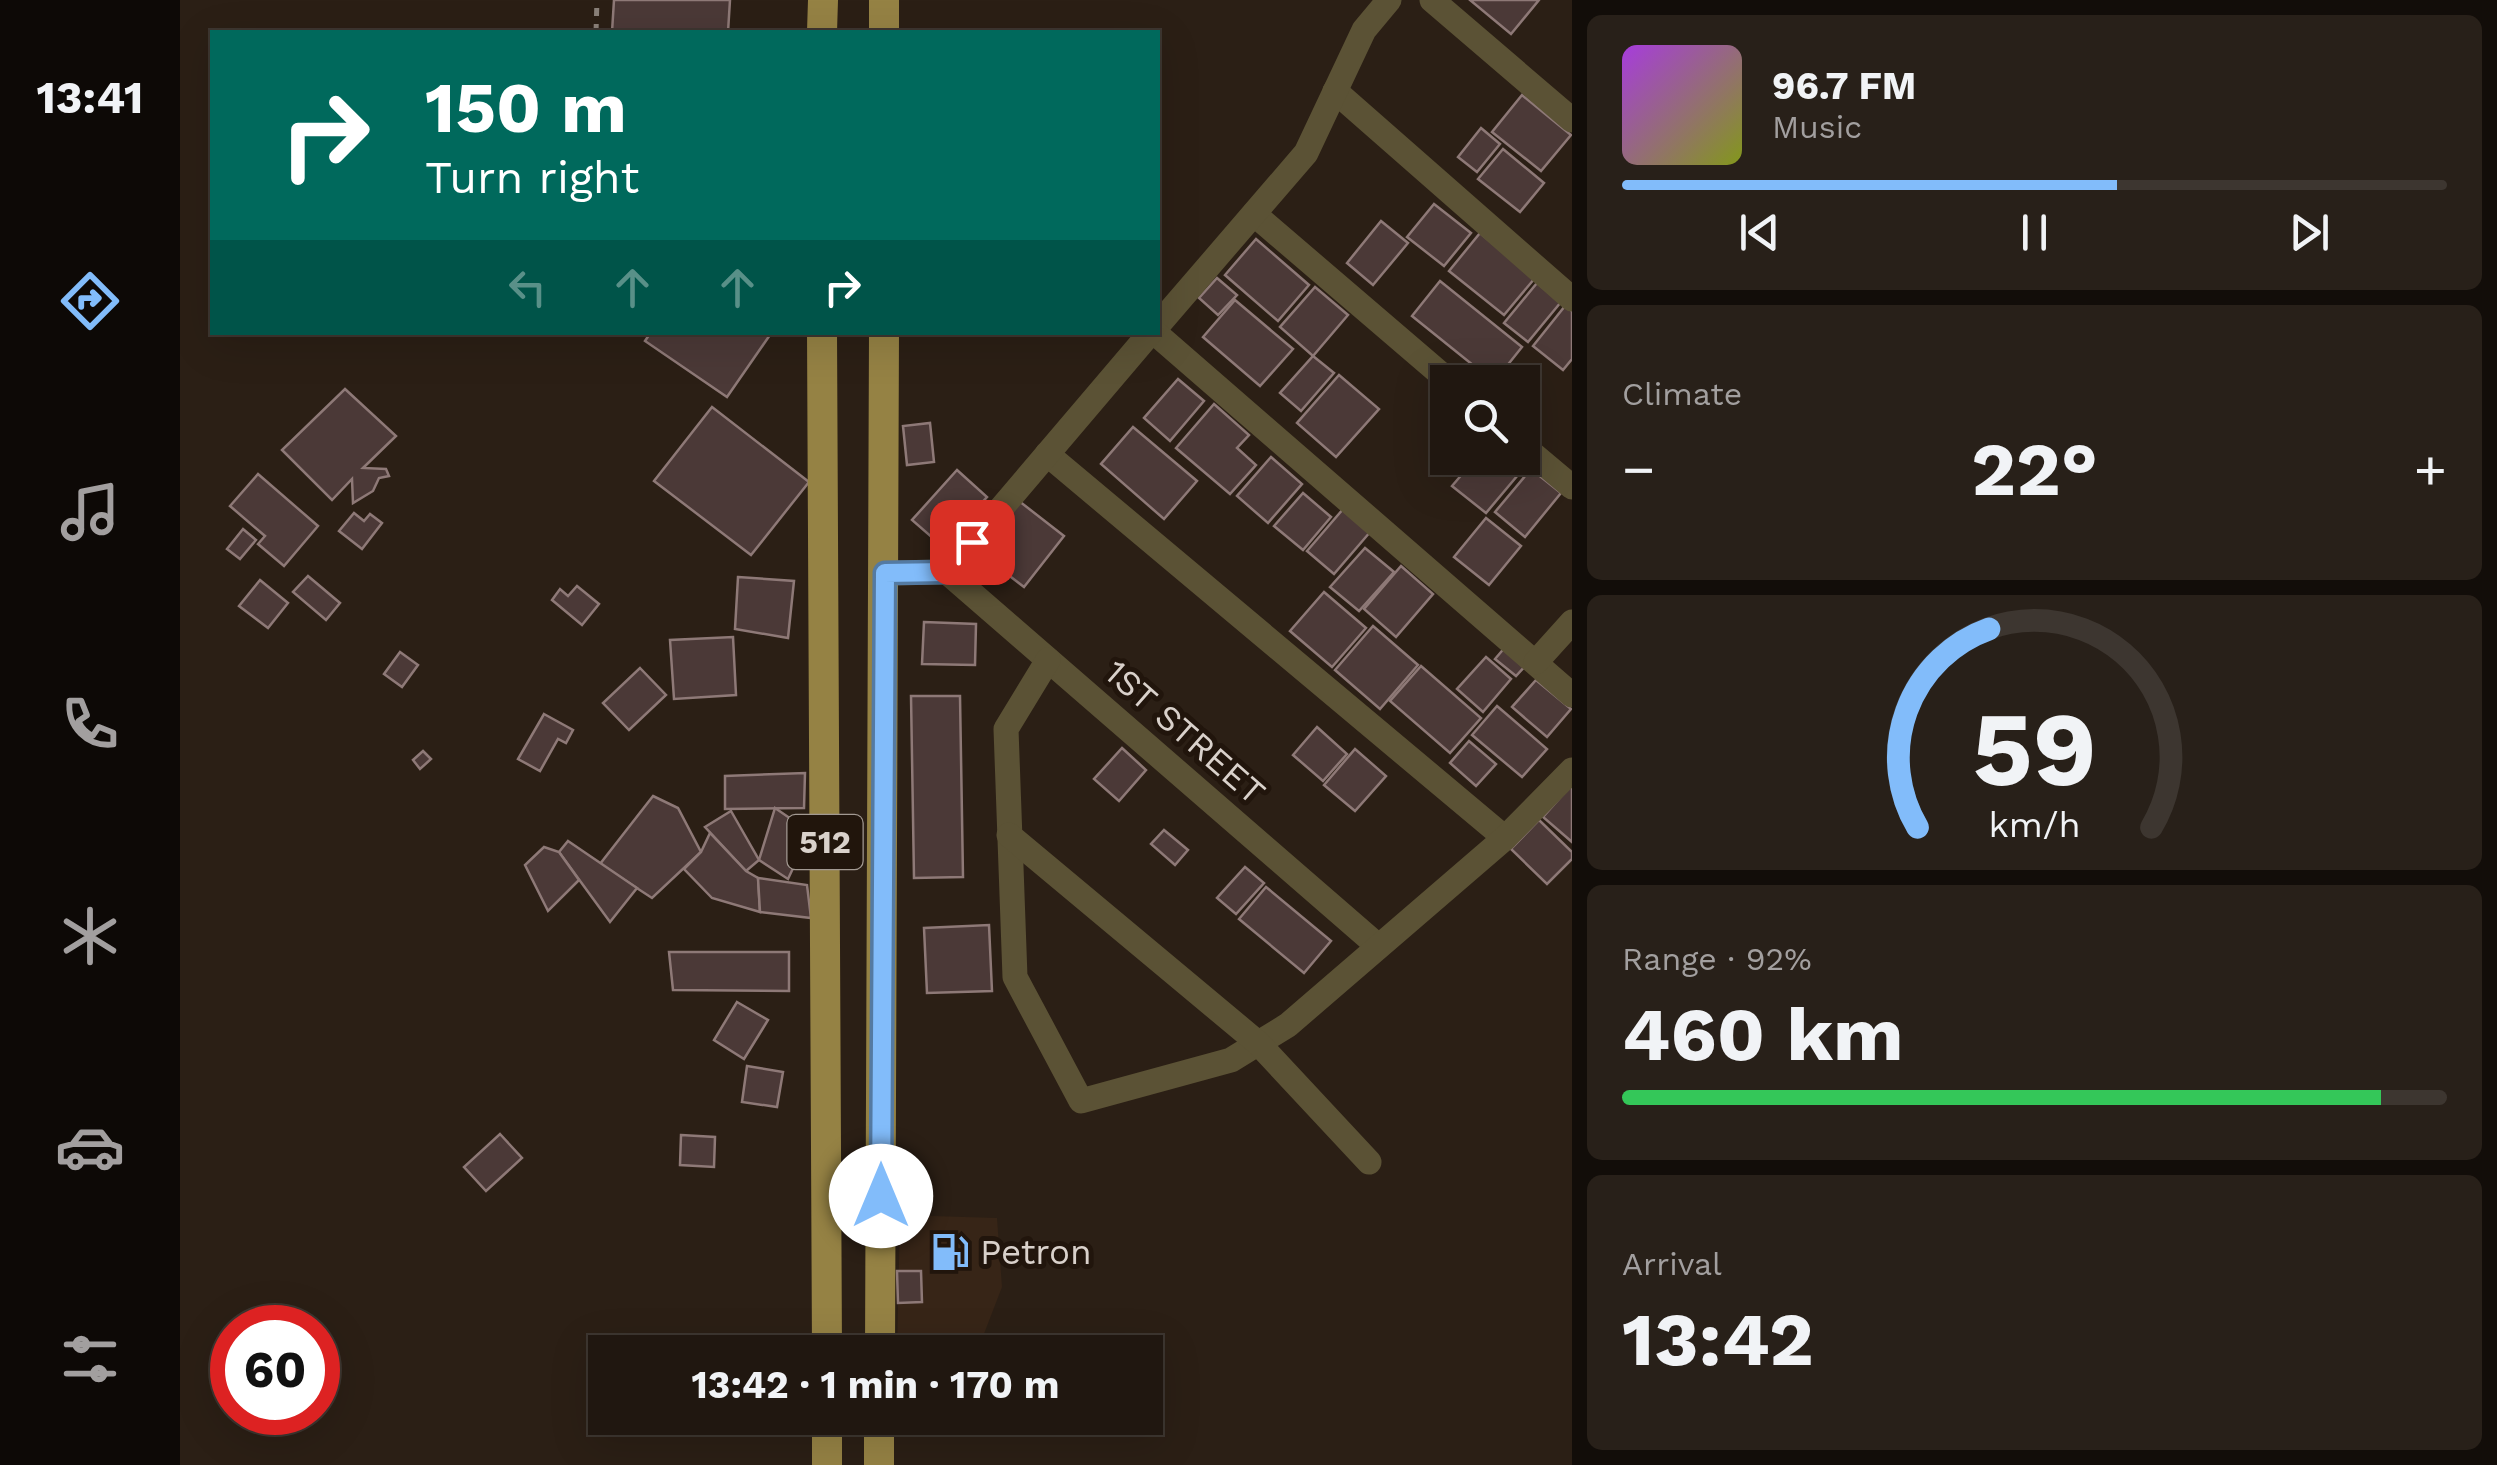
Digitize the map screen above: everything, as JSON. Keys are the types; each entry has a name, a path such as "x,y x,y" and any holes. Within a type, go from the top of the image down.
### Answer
{"main road":[{"path":"822,30 823,0"},
{"path":"884,0 884,30"},
{"name":"512","path":"822,335 826,1335"},
{"name":"512","path":"880,1335 884,335"},
{"path":"827,1435 827,1465"},
{"path":"879,1435 879,1465"}],"street":[{"path":"1160,323 1306,153 1364,30 1390,0"},
{"path":"1432,0 1572,120"},
{"path":"1335,91 1572,300"},
{"path":"1254,214 1430,365"},
{"path":"885,573 947,572 1149,335"},
{"path":"1155,335 1572,695"},
{"path":"1047,454 1505,838"},
{"path":"1540,460 1572,488"},
{"name":"1ST STREET","path":"947,572 1378,946"},
{"path":"1536,662 1572,622"},
{"path":"1048,660 1006,729 1015,977 1081,1101 1231,1060 1288,1025 1505,838 1572,770"},
{"path":"1010,835 1258,1044 1369,1162"}],"path":[{"path":"596,30 597,0"}],"shaded area":[{"name":"Petron","path":"900,1215 997,1218 1002,1287 984,1335 897,1335"}],"building":[{"path":"614,0 730,0 728,30 612,30"},
{"path":"1470,0 1539,0 1511,34"},
{"path":"1522,95 1571,135 1541,171 1492,132"},
{"path":"1481,128 1500,144 1477,172 1458,157"},
{"path":"1503,149 1544,183 1520,212 1478,179"},
{"path":"1434,204 1471,233 1444,266 1407,237"},
{"path":"1381,221 1408,243 1373,285 1347,263"},
{"path":"1480,233 1535,278 1504,315 1449,271"},
{"path":"1256,239 1309,285 1278,321 1225,275"},
{"path":"1217,278 1237,295 1218,315 1199,298"},
{"path":"1440,281 1522,347 1508,365 1473,365 1412,316"},
{"path":"1537,283 1561,302 1528,342 1504,323"},
{"path":"1315,287 1348,315 1313,356 1280,327"},
{"path":"1235,300 1293,349 1260,386 1203,337"},
{"path":"1565,306 1572,311 1572,359 1563,370 1533,346"},
{"path":"649,335 770,335 727,397 645,341"},
{"path":"1313,356 1334,373 1301,411 1280,393"},
{"path":"1339,375 1379,409 1336,457 1297,423"},
{"path":"1178,379 1204,401 1170,441 1144,418"},
{"path":"345,389 396,436 363,468 386,469 389,476 379,478 373,491 353,503 352,479 332,500 282,450"},
{"path":"1214,404 1249,435 1237,448 1256,465 1230,494 1176,448"},
{"path":"712,407 809,482 751,555 654,481"},
{"path":"930,423 934,462 907,465 903,426"},
{"path":"1133,427 1197,481 1164,519 1101,464"},
{"path":"1271,457 1302,484 1268,523 1237,496"},
{"path":"957,470 987,497 942,546 912,520"},
{"path":"258,474 318,526 284,566 258,544 265,536 230,506"},
{"path":"1461,475 1518,475 1486,513 1452,486"},
{"path":"1526,475 1538,475 1561,493 1525,537 1495,512"},
{"path":"1303,493 1331,517 1303,550 1274,526"},
{"path":"1019,501 1064,536 1024,587 978,552"},
{"path":"1344,508 1371,531 1334,574 1307,551"},
{"path":"354,513 364,521 370,514 382,523 362,549 339,531"},
{"path":"1486,518 1521,546 1489,585 1454,557"},
{"path":"243,529 256,540 240,559 227,549"},
{"path":"1365,548 1394,572 1359,611 1330,587"},
{"path":"1401,566 1433,594 1396,637 1364,609"},
{"path":"308,576 340,603 326,620 293,592"},
{"path":"738,577 794,581 788,638 735,629"},
{"path":"260,580 288,603 268,628 239,606"},
{"path":"577,586 599,604 582,625 552,600 560,589 568,596"},
{"path":"1324,592 1366,628 1332,667 1290,631"},
{"path":"924,622 976,624 975,665 922,664"},
{"path":"1373,626 1418,665 1380,709 1335,670"},
{"path":"733,637 736,695 674,699 670,640"},
{"path":"1507,645 1528,663 1516,676 1495,659"},
{"path":"400,652 418,665 402,687 384,674"},
{"path":"1486,657 1511,679 1483,712 1457,689"},
{"path":"1421,666 1481,718 1450,753 1390,701"},
{"path":"640,668 666,695 629,730 603,703"},
{"path":"1536,680 1571,709 1547,737 1512,707"},
{"path":"911,696 960,696 963,877 914,878"},
{"path":"1497,706 1547,749 1522,777 1472,735"},
{"path":"544,714 573,730 566,743 558,739 540,771 518,759"},
{"path":"1317,727 1347,754 1323,781 1293,755"},
{"path":"1469,741 1496,764 1476,786 1450,763"},
{"path":"1122,748 1146,770 1119,801 1094,779"},
{"path":"1355,749 1386,776 1355,811 1324,785"},
{"path":"423,751 431,759 420,769 413,760"},
{"path":"805,773 804,808 725,809 725,776"},
{"path":"1572,784 1572,842 1543,817"},
{"path":"653,796 678,808 701,852 652,898 600,864"},
{"path":"775,808 810,832 788,879 759,860"},
{"path":"731,811 759,860 746,871 705,827"},
{"path":"1539,820 1572,852 1572,859 1547,884 1511,849"},
{"path":"1164,830 1188,850 1175,865 1151,844"},
{"path":"710,833 746,871 758,878 760,912 712,898 684,869 701,852"},
{"path":"568,841 637,888 610,922 559,852"},
{"path":"544,847 559,852 579,880 548,911 525,865"},
{"path":"1245,867 1264,883 1236,914 1217,898"},
{"path":"758,878 807,885 811,918 760,912"},
{"path":"1266,887 1331,941 1304,973 1239,919"},
{"path":"989,925 992,991 927,993 924,928"},
{"path":"669,952 789,952 789,991 673,990"},
{"path":"737,1002 768,1020 744,1059 714,1040"},
{"path":"747,1066 783,1072 777,1107 742,1102"},
{"path":"500,1134 522,1158 486,1191 464,1167"},
{"path":"681,1135 715,1137 714,1167 680,1165"},
{"path":"897,1271 921,1271 922,1302 898,1303"}],"place":[{"name":"Petron","path":"950,1252"}],"route":[{"path":"881,1196 885,573 947,572 972,542"}]}
